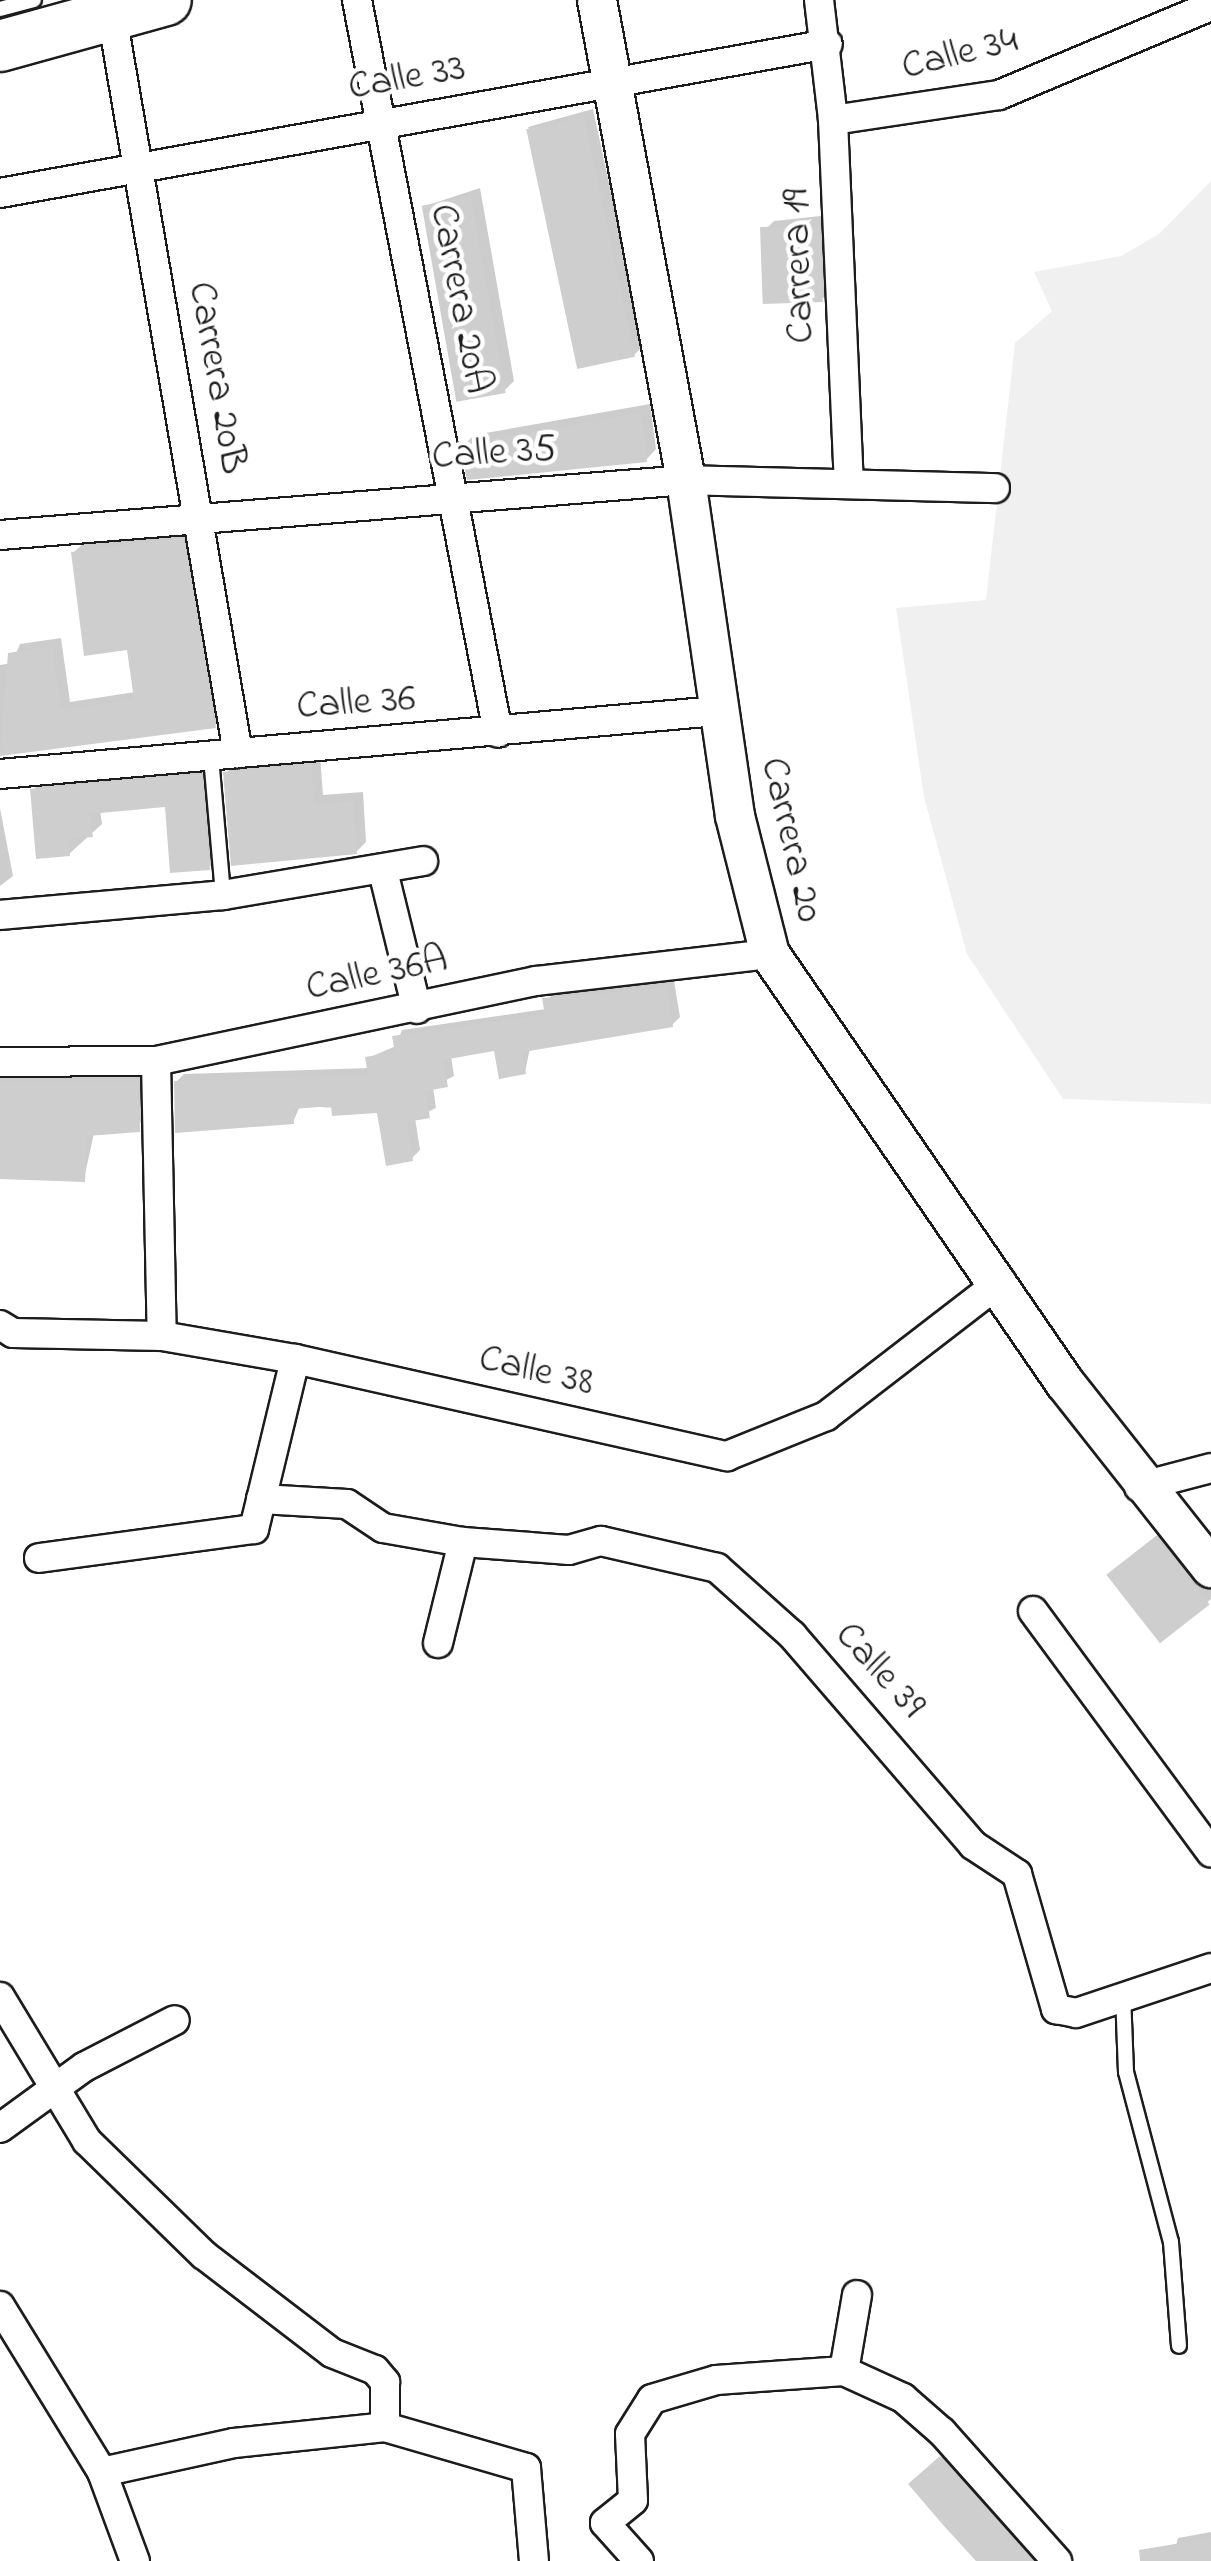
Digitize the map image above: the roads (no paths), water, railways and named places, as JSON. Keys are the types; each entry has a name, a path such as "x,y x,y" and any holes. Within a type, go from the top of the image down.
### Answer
{"highway":[{"path":"0,46 166,0"}],"street":[{"name":"Carrera 20A","path":"358,0 457,498 498,733"},
{"name":"Carrera 20","path":"597,0 686,480 717,711 770,954 1001,1281 1139,1487 1211,1568"},
{"name":"Carrera 19","path":"818,0 828,44 834,120 849,484"},
{"name":"Carrera 19","path":"828,44 832,0"},
{"name":"Calle 34","path":"834,120 998,96 1211,6"},
{"name":"Carrera 20B","path":"112,16 199,516 224,755"},
{"name":"Calle 33","path":"0,194 828,44"},
{"name":"Calle 35","path":"0,535 199,516 686,480 995,488"},
{"name":"Calle 36","path":"0,774 717,711"},
{"path":"0,915 223,895 383,871 424,861"},
{"path":"383,871 417,1009"},
{"name":"Calle 36A","path":"0,1062 156,1062 536,981 770,954"},
{"path":"156,1062 162,1336"},
{"name":"Calle 38","path":"2,1328 162,1336 294,1359 727,1456 826,1416 1001,1281"},
{"path":"39,1558 254,1529 294,1359"},
{"path":"1139,1487 1211,1468"},
{"path":"262,1499 347,1504 383,1528 463,1542 438,1643"},
{"name":"Calle 39","path":"463,1542 568,1550 601,1541 717,1568 792,1635 973,1844 1017,1874 1056,2009 1076,2013 1123,1994 1211,1968"},
{"path":"1033,1611 1211,1852"},
{"path":"0,1996 88,2141 204,2255 332,2353 376,2370 385,2382 385,2427"},
{"path":"0,2128 54,2086 175,2020"},
{"path":"844,2371 856,2294"},
{"path":"0,2306 102,2472 134,2561"},
{"path":"639,2561 605,2523 632,2500 630,2434 652,2399 716,2380 844,2371 903,2398 942,2432 1057,2561"},
{"path":"102,2472 234,2443 385,2427 526,2468 534,2561"}],"lane":[{"path":"0,9 34,0"},
{"path":"223,895 224,755"},
{"path":"1123,1994 1126,2072 1172,2242 1179,2346"}]}
